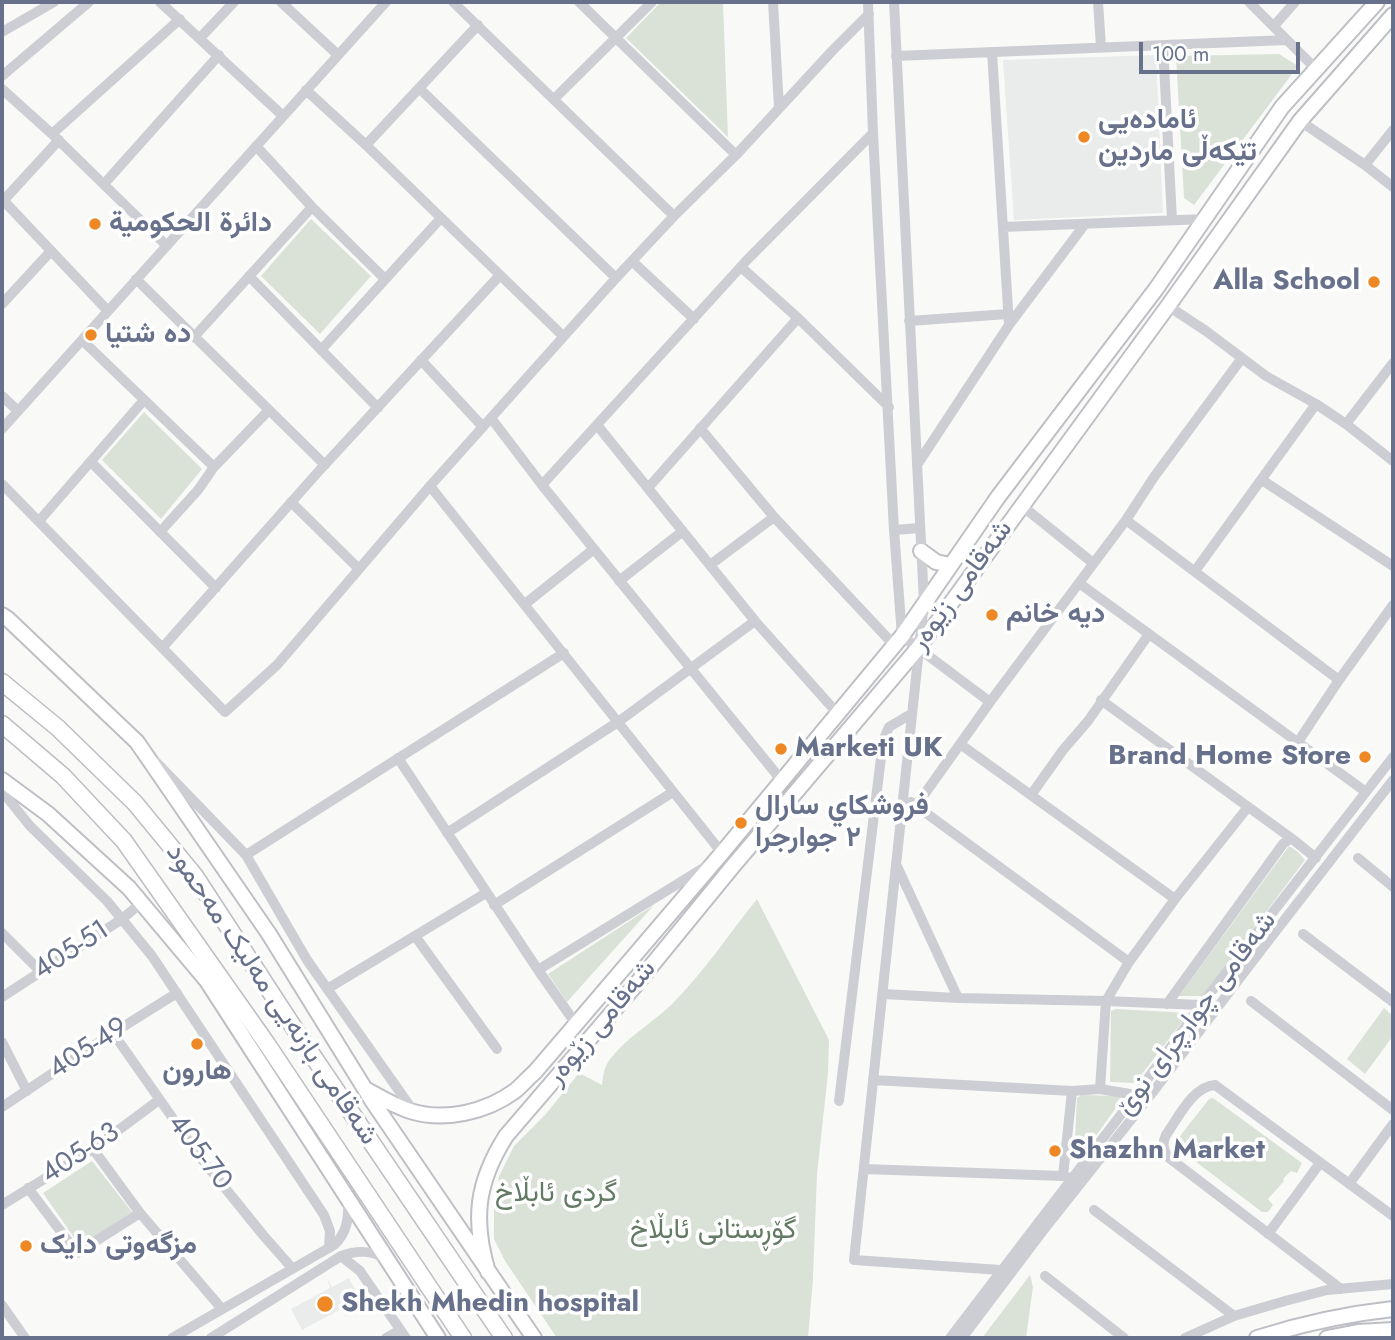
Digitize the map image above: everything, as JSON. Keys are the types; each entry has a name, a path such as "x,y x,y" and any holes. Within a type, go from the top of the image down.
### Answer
{"highway":[{"name":"شەقامی بازنەیی مەلیک مەحمود","path":"2,682 58,728 135,803 195,876 298,1034 504,1338"},
{"name":"شەقامی بازنەیی مەلیک مەحمود","path":"2,724 63,776 124,842 267,1044 463,1338"},
{"path":"200,948 207,981"}],"main road":[{"name":"شەقامی زێوەر","path":"365,1089 414,1112 447,1115 465,1113 499,1101 535,1072 718,858 898,640 998,497 1156,289 1282,107 1377,2"},
{"name":"شەقامی زێوەر","path":"488,1272 481,1249 479,1202 484,1178 493,1156 506,1136 919,647 1300,121 1393,15"},
{"path":"921,551 936,562 950,565"},
{"path":"2,615 137,742 262,925 365,1089 534,1338"},
{"path":"2,780 47,814 129,888 207,981 438,1338"},
{"path":"628,961 634,987"},
{"path":"1257,1338 1335,1317 1393,1309"},
{"path":"1327,1338 1357,1332 1393,1330"}],"street":[{"path":"2,32 54,2"},
{"path":"2,76 89,2"},
{"path":"160,2 283,116"},
{"path":"200,38 234,2"},
{"path":"281,2 338,55"},
{"path":"2,429 386,2"},
{"path":"453,2 674,216"},
{"path":"579,2 736,155"},
{"path":"554,99 652,2"},
{"path":"773,2 779,108"},
{"path":"868,2 898,640"},
{"path":"894,2 924,602 854,1260 1004,1275"},
{"path":"1098,2 1101,47"},
{"path":"1249,2 1316,69"},
{"path":"1274,26 1295,2"},
{"path":"2,484 225,712 277,665 358,568 616,278 869,14"},
{"path":"108,311 3,200 55,137 180,19"},
{"path":"366,145 478,25"},
{"path":"896,56 1287,40"},
{"path":"1163,45 1172,220"},
{"path":"992,52 1009,320"},
{"path":"104,184 219,55"},
{"path":"419,88 616,278"},
{"path":"2,89 167,246"},
{"path":"306,90 563,336"},
{"path":"1300,121 1393,187"},
{"path":"1364,165 1393,130"},
{"path":"542,485 741,267 873,133"},
{"path":"256,146 312,207 385,279"},
{"path":"194,337 312,207"},
{"path":"321,350 441,218"},
{"path":"1003,227 1205,219"},
{"path":"917,466 1009,320 1085,224"},
{"path":"2,304 51,251"},
{"path":"632,261 694,318"},
{"path":"741,267 798,318 889,407"},
{"path":"163,648 291,502 500,275"},
{"path":"249,276 378,408"},
{"path":"136,279 325,465"},
{"path":"1168,306 1266,376 1346,424 1393,461"},
{"path":"648,488 798,318"},
{"path":"909,321 1009,320"},
{"path":"82,340 214,467"},
{"path":"916,806 1242,358"},
{"path":"421,360 483,427"},
{"path":"1346,424 1393,363"},
{"path":"2,396 18,411"},
{"path":"39,522 144,400"},
{"path":"1195,571 1316,404"},
{"path":"160,532 214,467 269,410"},
{"path":"491,418 542,485 782,781"},
{"path":"597,425 755,621 838,714"},
{"path":"700,428 774,517 898,640 919,647 990,702"},
{"path":"90,462 216,588"},
{"path":"1262,480 1393,566"},
{"path":"430,486 673,792 718,858 538,970"},
{"path":"291,502 358,568"},
{"path":"1021,505 1093,562"},
{"path":"710,565 774,517"},
{"path":"1126,520 1339,680"},
{"path":"894,530 920,528"},
{"path":"619,581 683,531"},
{"path":"525,604 594,549"},
{"path":"1079,583 1366,792"},
{"path":"1298,742 1393,605"},
{"path":"447,833 618,722 755,621"},
{"path":"1031,796 1149,634"},
{"path":"246,855 564,653"},
{"path":"1101,700 1316,859"},
{"path":"839,1101 883,741 890,727 911,714"},
{"path":"137,742 246,855 307,960 414,1112"},
{"path":"960,744 1175,899"},
{"name":"شەقامی چوارچرای نوێ","path":"1004,1275 1067,1177 1136,1095 1201,1005 1393,757"},
{"path":"398,758 576,1024"},
{"name":"شەقامی چوارچرای نوێ","path":"1004,1275 1042,1232 1153,1092 1393,780"},
{"path":"2,791 30,826 91,885 152,956 324,1215 330,1231 329,1248"},
{"path":"494,905 673,792"},
{"path":"903,797 1129,962"},
{"path":"1100,1089 1106,1001 1129,962 1175,899 1248,807"},
{"path":"1167,1004 1283,844 1291,838"},
{"path":"1358,859 1393,887"},
{"path":"896,864 958,998"},
{"path":"327,989 486,893"},
{"name":"405-51","path":"2,997 122,919 141,903"},
{"path":"262,925 280,913"},
{"path":"2,933 40,971"},
{"path":"1303,934 1393,1002"},
{"path":"415,936 497,1049"},
{"name":"405-49","path":"2,1107 177,993"},
{"path":"883,994 1201,1005"},
{"path":"1251,1001 1393,1110"},
{"name":"405-70","path":"113,1033 200,1157 292,1268"},
{"path":"2,1042 26,1091"},
{"path":"873,1080 1072,1091 1100,1089 1136,1095"},
{"path":"1341,1289 1166,1153 1163,1142 1166,1135 1195,1094 1215,1085 1393,1216"},
{"path":"863,1168 1067,1177 1072,1091"},
{"name":"405-63","path":"2,1205 93,1149 159,1100"},
{"path":"1349,1184 1393,1124"},
{"path":"93,1149 140,1213 222,1309"},
{"path":"1268,1234 1320,1163"},
{"path":"28,1188 77,1253 140,1213"},
{"path":"172,1338 329,1248 339,1240 346,1229 348,1198"},
{"path":"1094,1210 1234,1316"},
{"path":"211,1338 341,1256 364,1251 387,1259"},
{"path":"341,1256 360,1271 403,1334 386,1338"},
{"path":"950,1338 1004,1275"},
{"path":"962,1338 1004,1275"},
{"path":"1045,1276 1124,1338"},
{"path":"1185,1338 1234,1316 1327,1290 1393,1284"},
{"path":"2,1305 25,1338"}],"shaded area":[{"name":"ئامادەیی تێکەڵی ماردین","path":"1156,55 1163,213 1014,220 1003,60"},
{"name":"Shekh Mhedin hospital","path":"327,1278 332,1287 349,1278 360,1299 343,1308 348,1318 341,1309 302,1330 291,1309 330,1288"}],"green space":[{"path":"661,2 723,2 728,137 626,38"},
{"path":"1279,54 1298,66 1194,205 1184,198 1176,56"},
{"path":"311,219 371,276 320,334 261,276"},
{"path":"144,412 202,469 161,519 102,460"},
{"path":"1289,846 1305,860 1203,996 1179,996"},
{"name":"گۆڕستانی ئابڵاخ","path":"757,899 829,1040 817,1174 808,1338 557,1338 505,1261 494,1239 494,1210 499,1176 514,1146 545,1115 579,1073 602,1085 605,1068 610,1059 683,993"},
{"path":"654,905 567,1002 548,974"},
{"path":"1384,1008 1393,1016 1393,1036 1365,1074 1347,1059"},
{"path":"1116,1009 1189,1013 1135,1083 1110,1082 1111,1011"},
{"path":"1081,1095 1118,1096 1121,1101 1080,1158 1074,1159 1077,1098"},
{"path":"1213,1098 1302,1163 1297,1173 1291,1171 1268,1199 1273,1205 1268,1212 1262,1212 1175,1146 1209,1099"},
{"path":"92,1161 132,1212 80,1246 43,1193"},
{"path":"1030,1275 1033,1287 1026,1338 982,1338"}],"place":[{"name":"ئامادەیی تێکەڵی ماردین","path":"1084,137"},
{"name":"دائرة الحكومية","path":"95,224"},
{"name":"Alla School","path":"1374,282"},
{"name":"ده شتيا","path":"91,335"},
{"name":"دیە خانم","path":"992,615"},
{"name":"Marketi UK","path":"781,749"},
{"name":"Brand Home Store","path":"1365,757"},
{"name":"فروشكاي سارال ٢ جوارجرا","path":"741,823"},
{"name":"هارون","path":"197,1044"},
{"name":"Shazhn Market","path":"1055,1151"},
{"name":"مزگەوتی دایک","path":"26,1246"},
{"name":"Shekh Mhedin hospital","path":"325,1304"}],"park label":[{"name":"گردی ئابڵاخ","path":"556,1194"}]}
